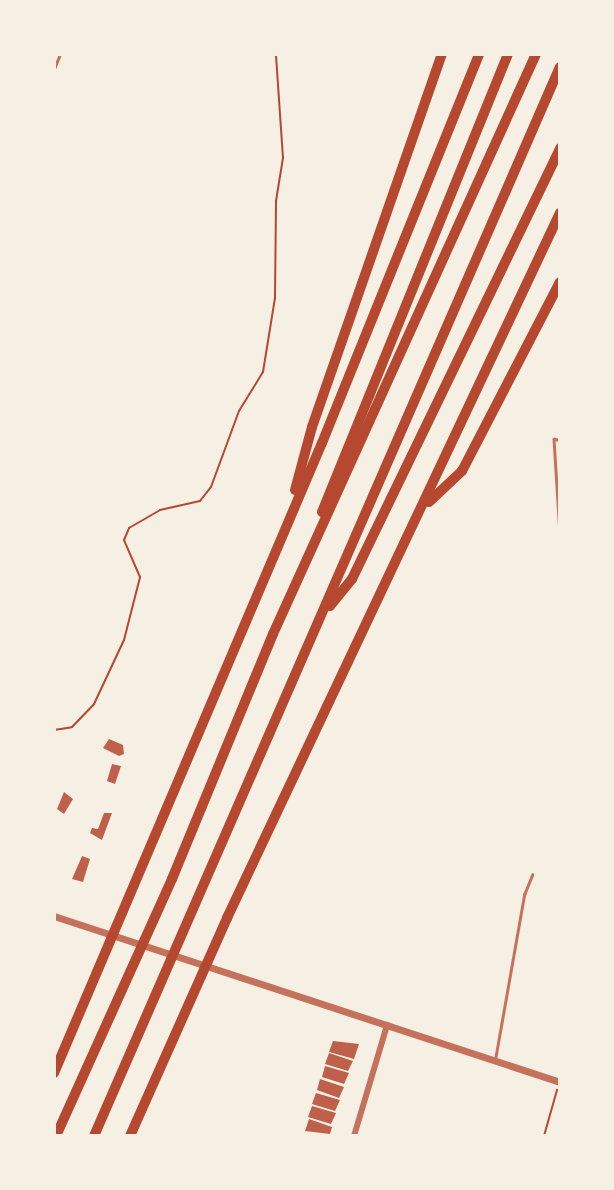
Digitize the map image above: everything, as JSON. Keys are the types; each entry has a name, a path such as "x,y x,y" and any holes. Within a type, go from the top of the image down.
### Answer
{"highway":[{"path":"285,526 312,427 442,54"},
{"path":"54,1073 285,526 479,54"},
{"path":"55,1136 172,879 508,54"},
{"path":"273,634 536,54"},
{"path":"94,1136 326,611 341,565 560,66"},
{"path":"326,611 352,579 560,148"},
{"path":"130,1136 227,918 560,213"},
{"path":"422,509 462,471 560,282"}],"street":[{"path":"54,916 560,1082"},
{"path":"354,1136 387,1025"}],"lane":[{"path":"54,69 61,54"},
{"path":"560,441 554,439 560,534"},
{"path":"495,1060 524,895 532,875"}],"path":[{"path":"54,730 72,727 94,704 124,640 140,577 124,540 129,528 160,510 200,501 211,487 239,411 262,372 275,298 276,201 283,158 276,54"},
{"path":"544,1136 560,1082"}],"building":[{"path":"109,739 123,745 124,754 119,756 103,748"},
{"path":"112,764 121,766 115,784 107,781"},
{"path":"64,792 73,799 64,814 57,809"},
{"path":"104,813 112,813 102,840 90,833 92,828 98,829"},
{"path":"82,856 90,859 83,882 72,879"},
{"path":"333,1041 359,1044 354,1059 329,1052"},
{"path":"329,1053 353,1061 348,1071 325,1064"},
{"path":"325,1066 349,1073 344,1084 322,1077"},
{"path":"320,1079 344,1087 339,1098 317,1090"},
{"path":"316,1093 340,1100 335,1111 312,1104"},
{"path":"312,1106 336,1113 331,1124 308,1117"},
{"path":"309,1119 332,1127 330,1134 305,1131"}]}
